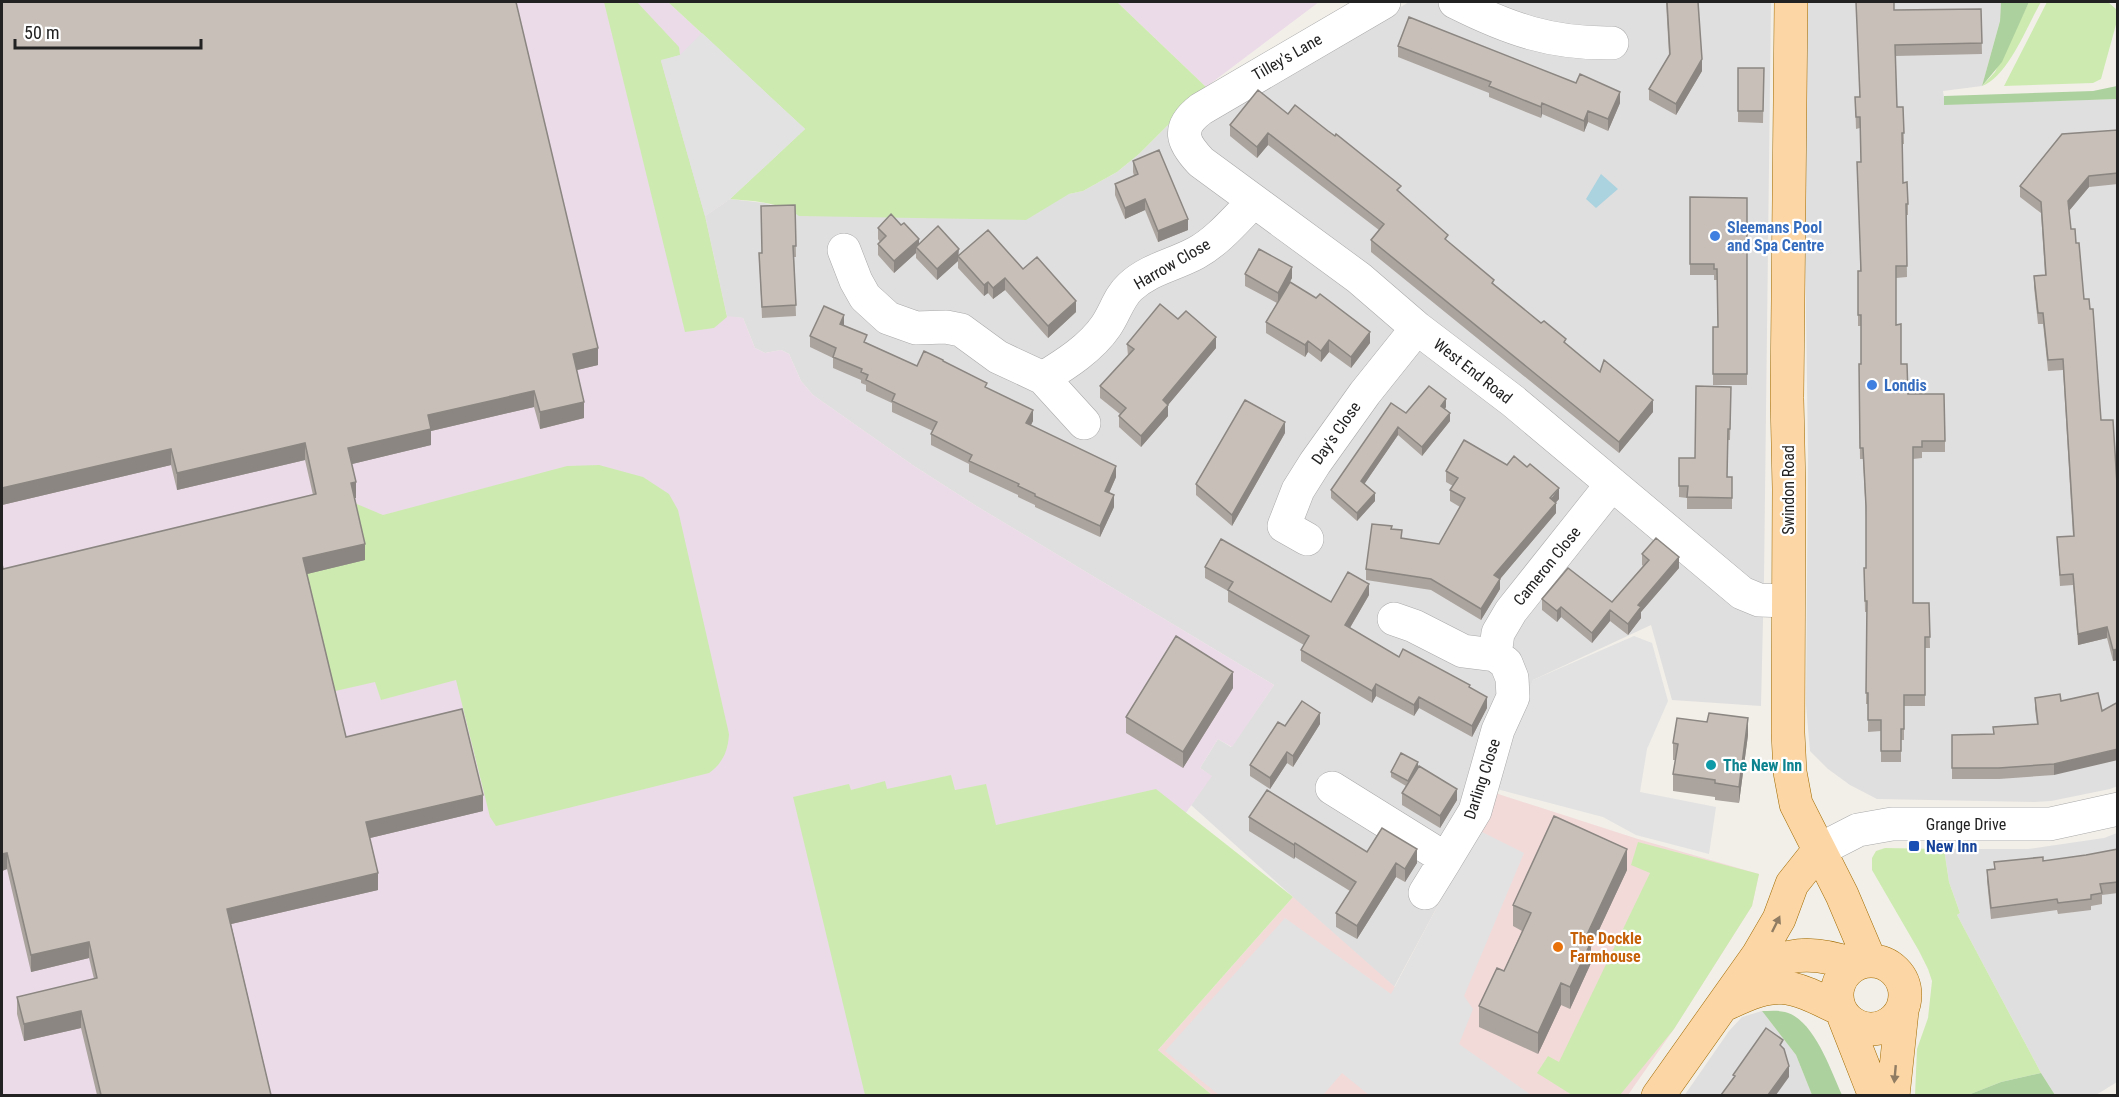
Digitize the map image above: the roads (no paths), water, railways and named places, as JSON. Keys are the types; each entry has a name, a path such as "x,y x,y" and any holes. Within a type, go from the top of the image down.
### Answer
{"main road":[{"name":"Swindon Road","path":"1791,2 1787,398 1790,772 1796,804 1842,895 1863,963"},
{"path":"1658,1095 1745,974 1775,927 1792,884 1819,850"},
{"path":"1745,974 1781,958 1797,955 1829,956 1863,963 1885,964 1900,977 1905,991 1893,1095"},
{"path":"1863,963 1847,971 1839,982 1837,996 1875,1095"},
{"path":"1724,1005 1760,989 1776,986 1803,992 1842,1013 1854,1025 1873,1029 1891,1024 1902,1011"}],"street":[{"name":"Tilley's Lane","path":"1192,116 1384,2"},
{"path":"1455,2 1519,30 1551,39 1583,43 1612,43"},
{"name":"West End Road","path":"1192,116 1184,128 1184,139 1201,162 1359,278 1417,328 1513,401 1742,592 1759,600 1788,601"},
{"name":"Harrow Close","path":"1043,378 1064,366 1096,338 1105,328 1130,287 1159,268 1196,253 1227,229 1254,201"},
{"path":"844,250 855,281 865,297 888,318 916,328 946,327 961,330 998,357 1043,378 1084,423"},
{"name":"Day's Close","path":"1307,539 1284,526 1298,490 1365,393 1417,328"},
{"name":"Cameron Close","path":"1495,655 1498,633 1511,611 1612,484"},
{"path":"1394,619 1429,633 1463,651 1495,655"},
{"name":"Darling Close","path":"1425,893 1474,811 1498,730 1513,697 1514,685 1509,669 1506,663 1495,655"},
{"path":"1332,788 1446,859"},
{"name":"Grange Drive","path":"1819,850 1858,830 1892,824 2050,824 2118,809"}],"water":[{"path":"1601,174 1618,189 1596,208 1586,199"}],"place":[{"name":"Sleemans Pool and Spa Centre","path":"1715,236"},
{"name":"Londis","path":"1872,385"},
{"name":"The New Inn","path":"1711,765"},
{"name":"New Inn","path":"1914,846"},
{"name":"The Dockle Farmhouse","path":"1558,947"}]}
